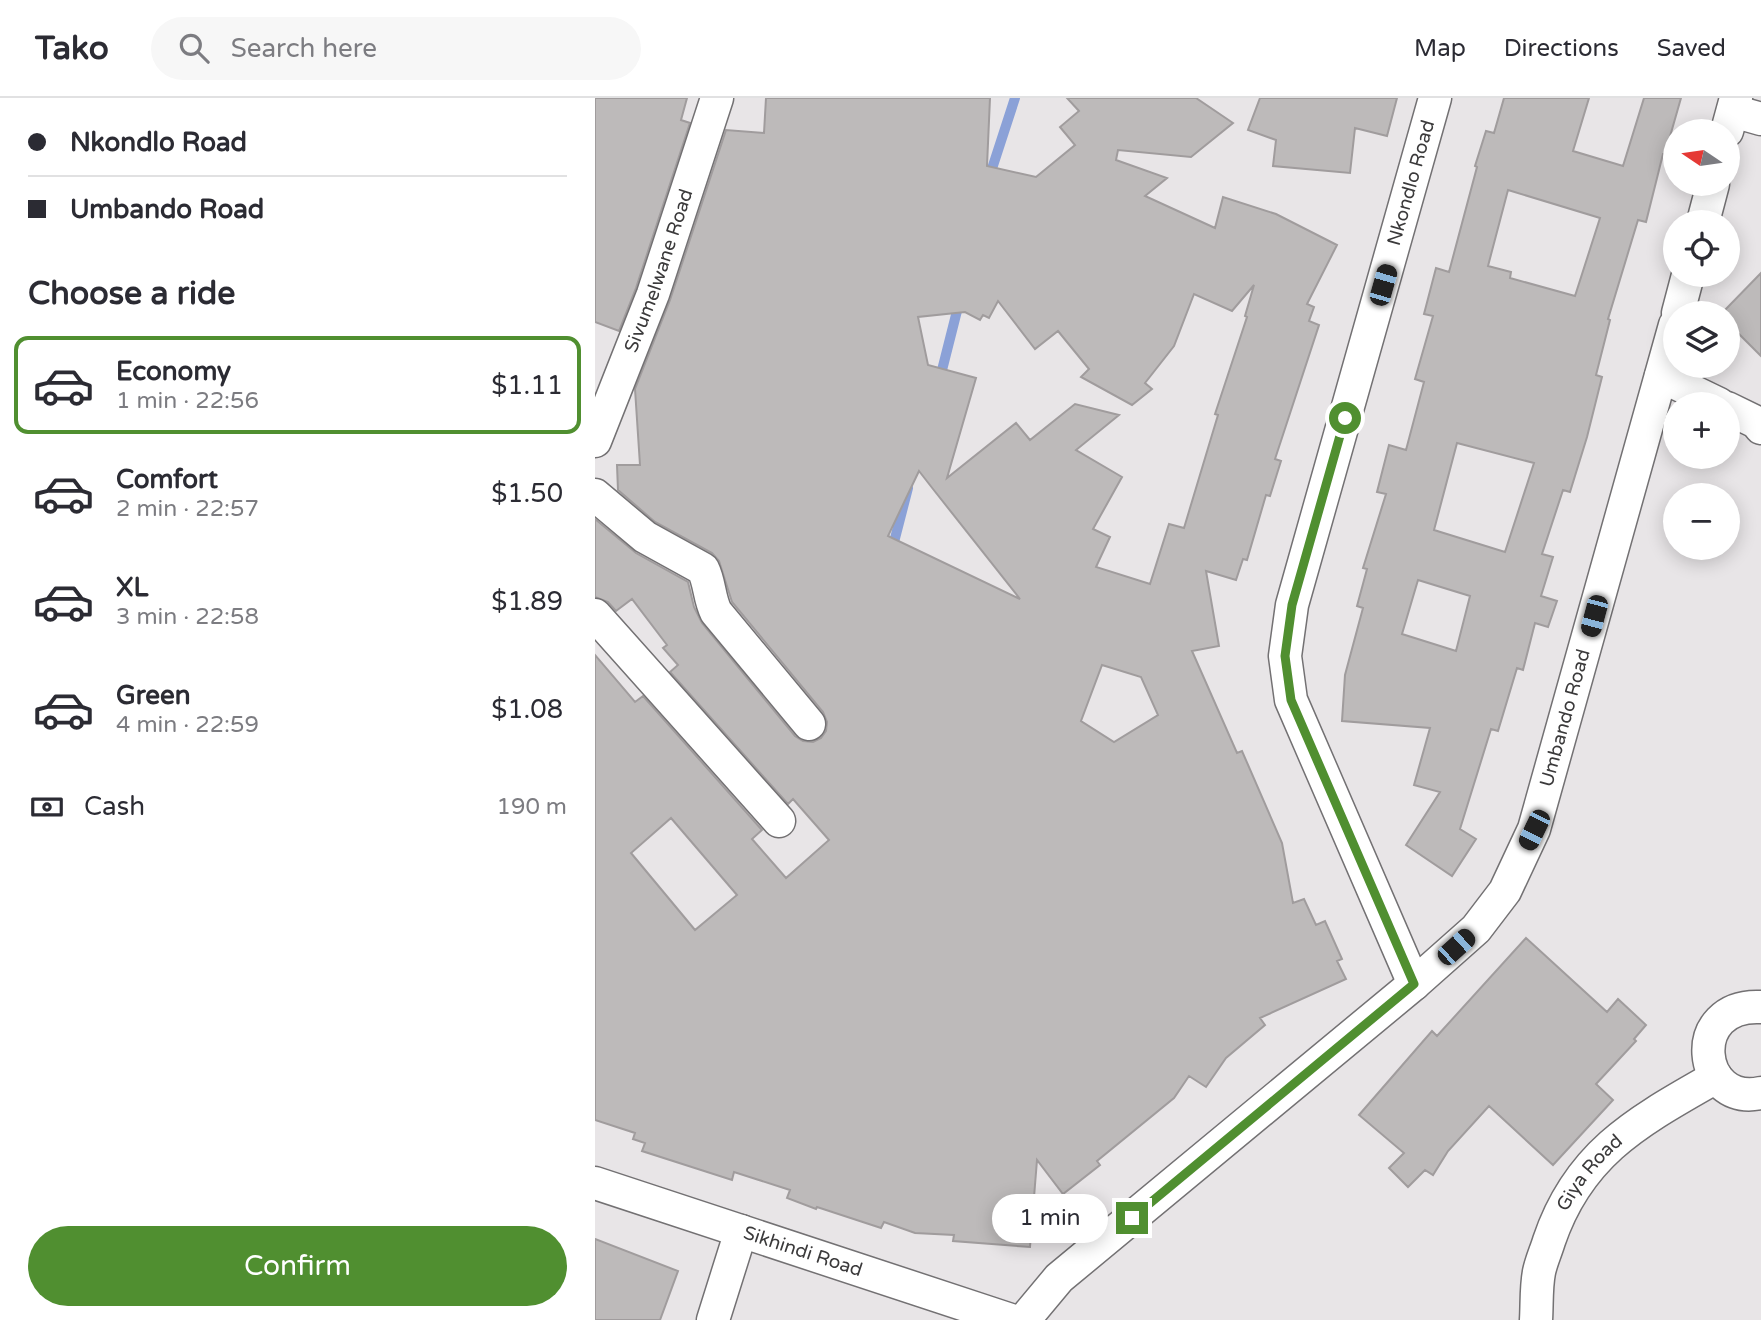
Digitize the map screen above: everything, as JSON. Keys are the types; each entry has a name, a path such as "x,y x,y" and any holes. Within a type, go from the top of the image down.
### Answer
{"street":[{"name":"Sivumelwane Road","path":"595,441 653,293 717,98"},
{"name":"Nkondlo Road","path":"1414,984 1291,700 1285,656 1292,605 1435,98"},
{"name":"Umbando Road","path":"1024,1320 1059,1278 1414,984 1476,929 1504,891 1534,830 1663,369"},
{"path":"1661,376 1694,392"},
{"path":"1740,414 1756,422 1761,428"},
{"path":"595,495 645,537 703,569 716,612 809,724"},
{"path":"595,615 779,821"},
{"path":"1761,1006 1745,1006 1731,1011 1719,1020 1711,1033 1707,1048 1709,1064 1716,1077 1728,1088 1742,1094 1761,1093"},
{"name":"Giya Road","path":"1536,1320 1539,1272 1559,1212 1583,1173 1615,1141 1657,1110 1716,1077"},
{"name":"Sikhindi Road","path":"595,1183 1011,1320"},
{"path":"713,1320 741,1231"}],"building":[{"path":"595,98 687,98 681,120 690,123 636,288 619,331 595,322"},
{"path":"766,98 990,98 987,166 1036,177 1075,145 1060,127 1079,111 1067,98 1196,98 1233,123 1191,157 1118,150 1116,160 1167,178 1145,196 1215,228 1223,197 1276,214 1337,245 1307,304 1314,307 1309,321 1319,325 1275,459 1281,461 1270,496 1266,495 1247,560 1243,559 1236,580 1206,571 1219,646 1192,651 1237,753 1242,751 1282,843 1293,903 1304,899 1316,925 1325,921 1342,959 1337,961 1346,979 1260,1018 1265,1025 1226,1058 1206,1087 1189,1076 1174,1098 1097,1161 1100,1165 1063,1194 1037,1160 1030,1247 953,1241 954,1235 915,1233 884,1222 881,1228 787,1198 790,1190 734,1172 732,1180 642,1151 645,1143 633,1139 635,1133 595,1120 595,655 635,702 643,696 762,830 752,839 786,878 829,840 793,799 788,804 670,672 678,665 663,648 667,645 632,599 616,611 608,602 595,597 595,519 636,553 688,582 694,607 702,623 795,736 803,741 813,742 821,738 826,731 827,722 823,712 732,602 719,561 712,553 655,522 618,490 617,465 640,465 635,389 670,300 726,130 764,133","holes":["1254,285 1245,316 1247,317 1215,414 1218,415 1184,528 1169,524 1150,584 1096,567 1110,537 1093,529 1122,477 1076,450 1119,415 1075,404 1030,440 1016,423 947,478 976,378 928,365 918,317 965,312 980,320 983,315 989,318 998,301 1035,349 1058,331 1089,369 1081,377 1132,405 1152,389 1145,383 1174,346 1194,294 1232,311","919,471 1020,599 888,536","1102,665 1141,677 1158,715 1114,742 1081,721","671,818 737,895 695,930 631,853"]},
{"path":"1260,98 1397,98 1387,136 1355,128 1350,173 1273,166 1276,140 1248,130"},
{"path":"1504,98 1589,98 1573,151 1623,166 1644,98 1681,98 1675,119 1663,119 1663,154 1646,222 1638,220 1608,319 1610,320 1596,375 1602,377 1587,437 1570,492 1563,490 1542,554 1553,557 1541,596 1557,601 1548,627 1535,623 1523,670 1517,668 1498,731 1491,729 1460,829 1476,839 1452,876 1406,845 1440,792 1414,785 1430,728 1342,721 1345,675 1363,608 1357,606 1367,569 1363,568 1386,494 1377,492 1389,445 1406,450 1424,382 1415,379 1433,316 1424,314 1436,268 1449,272 1486,131 1494,133","holes":["1508,190 1600,218 1575,296 1510,278 1511,272 1488,266","1457,443 1534,463 1505,552 1434,530","1418,580 1470,596 1456,651 1402,634"]},
{"path":"1761,273 1761,356 1740,335 1740,301 1734,301"},
{"path":"1526,938 1607,1012 1618,999 1646,1025 1634,1039 1636,1041 1596,1084 1613,1100 1553,1165 1489,1106 1448,1151 1433,1175 1425,1170 1408,1187 1389,1168 1404,1153 1359,1115 1432,1031 1437,1036"},
{"path":"595,1239 678,1271 660,1320 595,1320"}],"waterway":[{"path":"988,181 1015,98"},
{"path":"939,382 960,299"},
{"path":"892,550 908,488"}],"route":[{"path":"1132,1218 1414,984 1291,700 1285,656 1292,605 1345,418"}]}
